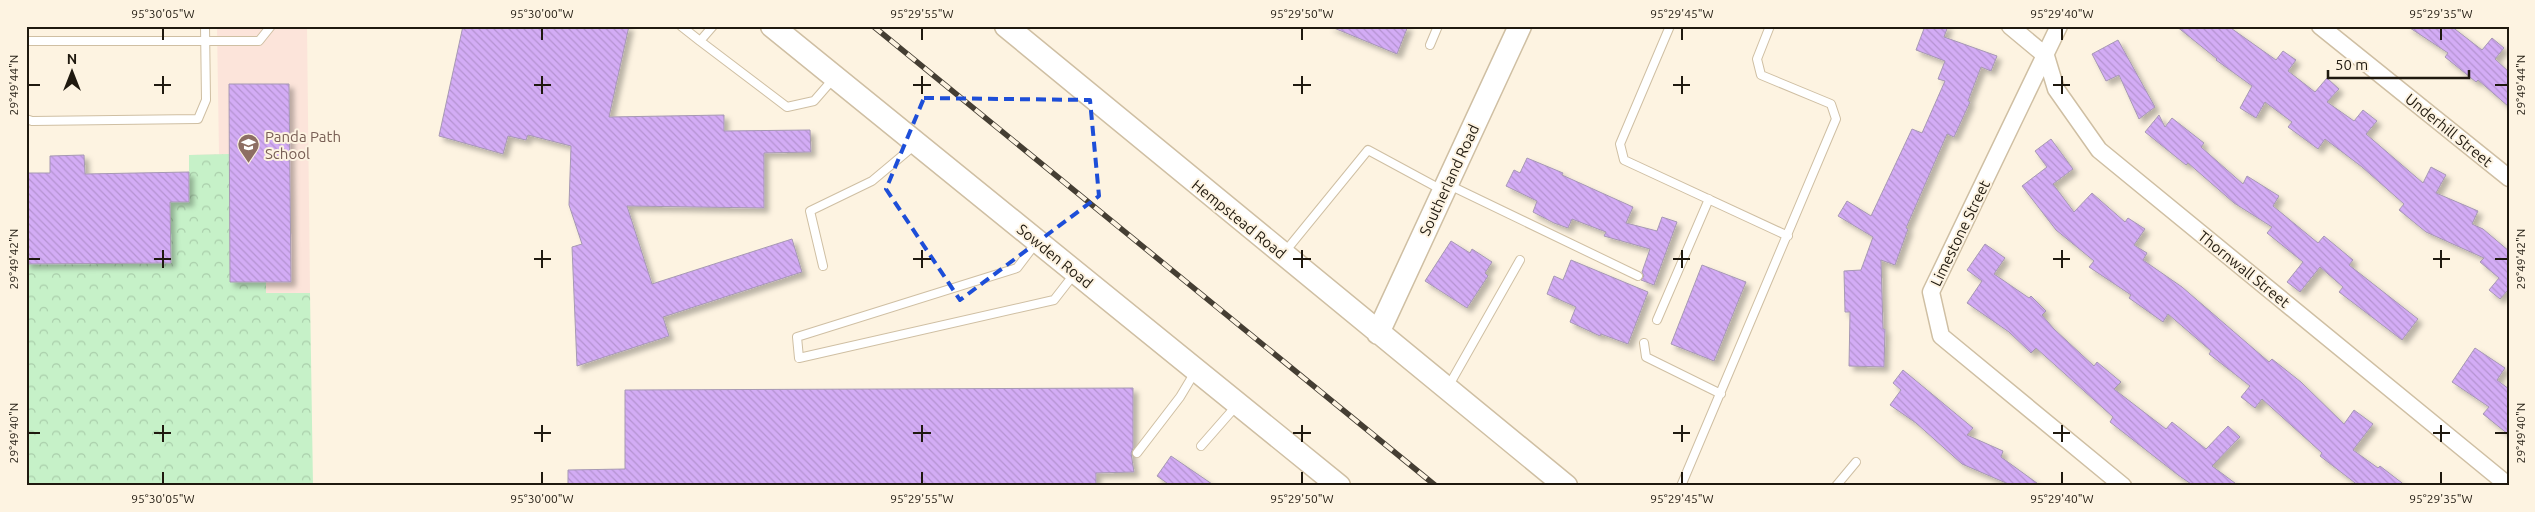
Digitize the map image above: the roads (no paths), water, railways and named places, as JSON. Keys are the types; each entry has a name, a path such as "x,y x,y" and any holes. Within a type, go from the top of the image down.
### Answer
{"street":[{"name":"Sowden Road","path":"772,26 1339,486"},
{"name":"Hempstead Road","path":"1006,26 1566,486"},
{"name":"Southerland Road","path":"1378,333 1520,26"},
{"path":"2010,26 2046,56"},
{"name":"Limestone Street","path":"2059,26 1932,292 1941,336 2124,486"},
{"name":"Underhill Street","path":"2320,26 2509,178"},
{"name":"Thornwall Street","path":"2046,56 2056,89 2099,150 2509,486"}],"lane":[{"path":"26,119 32,121 198,119 206,100 205,26"},
{"path":"26,41 259,41 270,26"},
{"path":"681,26 787,108 814,101 835,77"},
{"path":"700,41 714,26"},
{"path":"1430,45 1438,26"},
{"path":"1670,26 1620,144 1624,160 1788,236"},
{"path":"1681,486 1836,119 1831,104 1761,76 1757,59 1770,26"},
{"path":"823,266 810,211 872,181 917,144"},
{"path":"1283,254 1368,150 1638,276"},
{"path":"1657,320 1709,199"},
{"path":"1038,241 1016,268 797,337 799,358 1054,300 1075,272"},
{"path":"1447,389 1520,260"},
{"path":"1644,343 1646,357 1721,394"},
{"path":"1137,453 1180,397 1196,370"},
{"path":"1201,446 1238,404"},
{"path":"1836,486 1856,462"}],"railway":[{"path":"873,26 1436,486"}],"place":[{"name":"Panda Path School","path":"249,164"}]}
